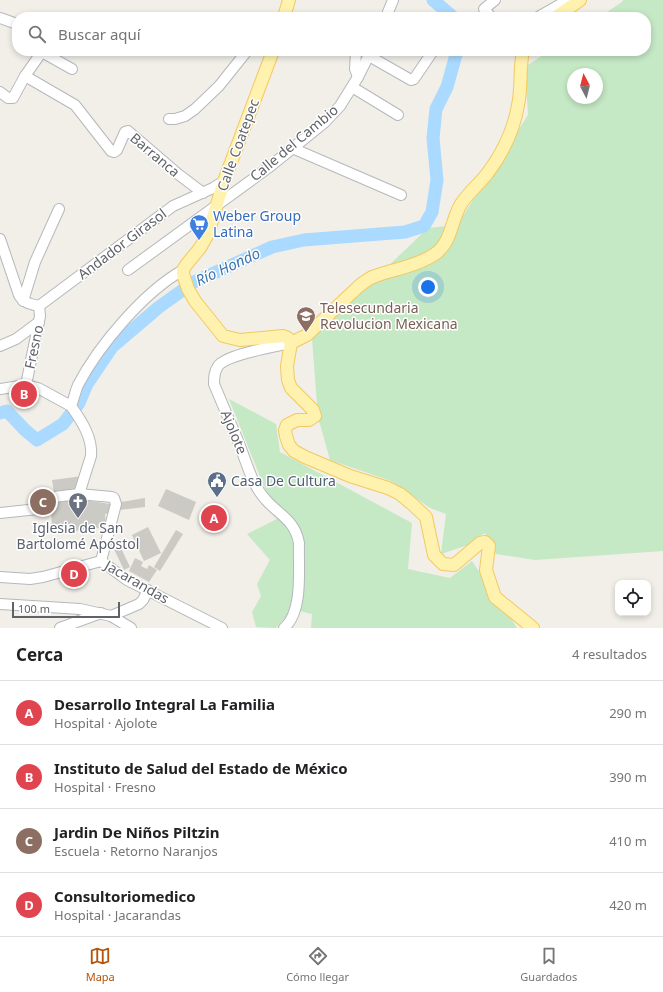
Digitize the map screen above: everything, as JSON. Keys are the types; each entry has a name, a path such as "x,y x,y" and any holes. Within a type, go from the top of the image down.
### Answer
{"main road":[{"path":"285,12 289,0"},
{"path":"563,12 579,1"},
{"name":"Calle Coatepec","path":"185,279 208,234 224,182 271,56"},
{"path":"291,343 307,335 367,280 414,264 441,249 448,238 460,205 486,174 507,142 519,105 523,56"},
{"path":"185,279 196,301 222,336 240,340 283,336 288,338 291,343 287,366 288,380 291,388 313,410 315,416 309,420 298,420 287,425 285,430 286,436 289,445 294,451 305,458 350,476 379,484 400,494 426,517 434,555 443,564 454,565 480,542 485,542 489,546 486,570 495,597 533,628"}],"street":[{"path":"388,12 393,0"},
{"path":"487,12 484,9 495,0"},
{"path":"547,12 561,4 573,0 579,1"},
{"path":"0,18 12,22"},
{"path":"0,92 8,98 13,98 38,56"},
{"path":"48,56 72,69"},
{"path":"169,119 185,116 195,109 219,86 243,56"},
{"path":"356,56 355,69 358,77"},
{"name":"Calle del Cambio","path":"128,270 268,168 325,122 340,106 369,56"},
{"path":"373,56 411,80 414,79 430,56"},
{"name":"Barranca","path":"25,76 75,105 111,151 114,152 117,150 125,132 128,131 178,174 203,193"},
{"path":"352,87 398,114"},
{"path":"292,148 401,195"},
{"name":"Andador Girasol","path":"39,306 173,206 224,182"},
{"path":"23,301 35,262 59,209"},
{"path":"0,239 19,295 23,301 39,306"},
{"name":"Calle Coatepec","path":"73,407 78,387 87,370 110,336 158,287 171,277 185,279"},
{"name":"Fresno","path":"0,389 26,384 39,322 39,306"},
{"path":"0,346 16,339 39,322"},
{"name":"Ajolote","path":"284,628 294,614 298,599 298,536 293,526 266,501 256,486 214,384 217,367 225,360 291,343"},
{"path":"26,384 38,388 73,407 87,434 92,450 79,494"},
{"path":"0,513 38,509 46,505 54,497 79,494 112,496 116,501 101,560"},
{"name":"Jacarandas","path":"0,577 36,578 101,560 127,580 222,628"},
{"path":"60,628 139,604 143,600 148,590"},
{"path":"0,604 80,609 106,614 131,628"}],"green space":[{"path":"623,0 663,0 663,551 535,560 496,554 485,533 468,545 441,554 446,514 430,508 391,481 330,460 318,417 312,339 428,228 457,225 528,115 525,67 542,56 651,56 651,12 607,12"},
{"path":"229,399 276,424 280,452 412,523 408,569 450,578 472,561 517,628 311,628 312,614 292,609 276,628 256,627 252,612 261,596 257,584 270,560 247,534 277,519"}],"building":[{"path":"83,476 80,489 54,492 52,480"},
{"path":"166,489 196,502 189,520 158,506"},
{"path":"145,498 145,507 119,510 121,502"},
{"name":"Iglesia de San Bartolomé Apóstol","path":"78,499 110,504 109,513 105,514 106,524 99,525 99,528 58,533 58,530 52,532 51,504 58,500"},
{"path":"148,527 161,553 144,561 132,535"},
{"path":"176,530 183,534 160,571 154,567"},
{"path":"119,544 130,567 124,570 113,547"},
{"path":"135,558 143,562 141,566 147,569 149,565 157,570 149,582 129,571"}],"waterway":[{"name":"Río Hondo","path":"433,0 447,12"},
{"name":"Río Hondo","path":"0,413 7,411 37,440 63,424 79,403 87,384 112,347 159,307 194,282 272,247 304,240 405,232 424,226 432,212 437,180 433,138 436,109 447,87 456,56"}],"place":[{"name":"Weber Group Latina","path":"199,241"},
{"name":"Telesecundaria Revolucion Mexicana","path":"306,333"},
{"name":"Instituto de Salud del Estado de México","path":"24,394"},
{"name":"Casa De Cultura","path":"217,498"},
{"name":"Jardin De Niños Piltzin","path":"43,502"},
{"name":"Desarrollo Integral La Familia","path":"214,518"},
{"name":"Iglesia de San Bartolomé Apóstol","path":"78,519"},
{"name":"Consultoriomedico","path":"74,574"}]}
